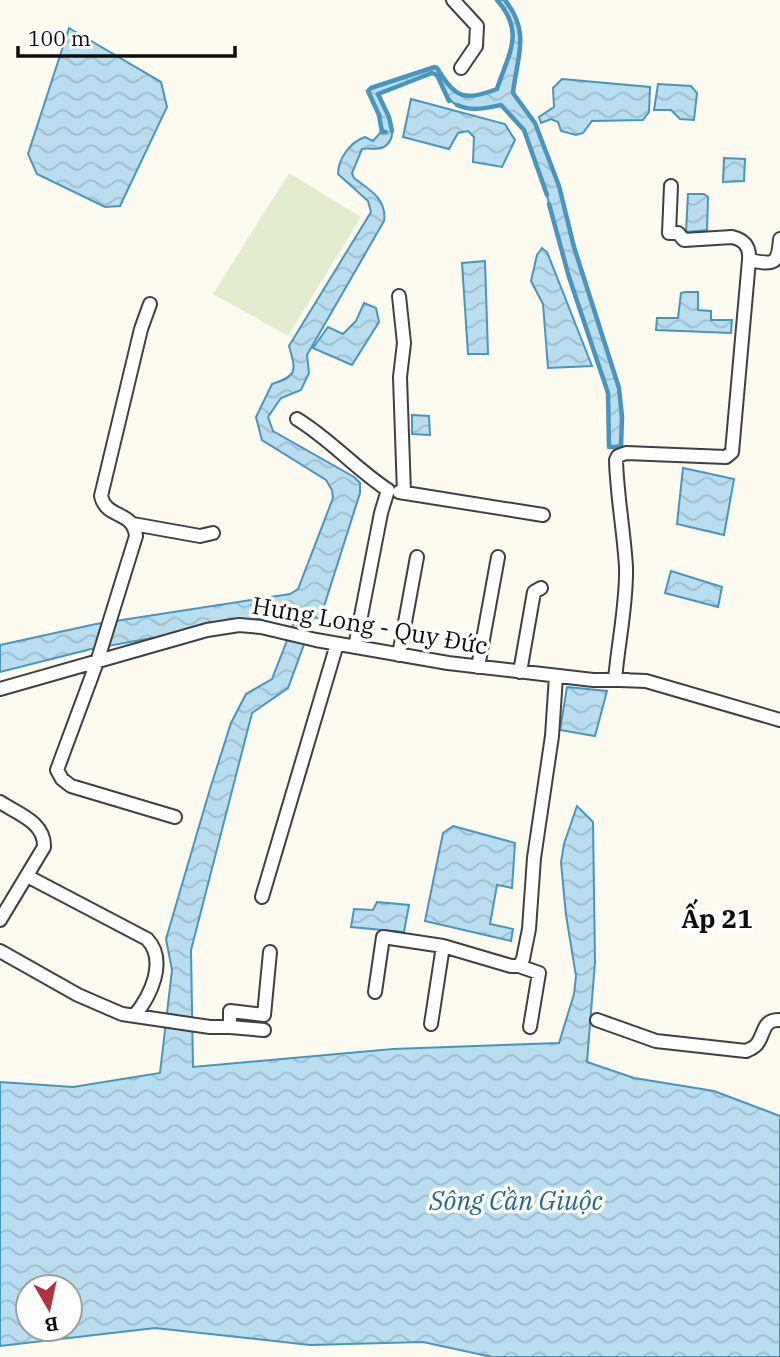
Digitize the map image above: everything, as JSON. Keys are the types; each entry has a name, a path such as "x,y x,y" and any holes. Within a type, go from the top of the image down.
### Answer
{"street":[{"path":"453,0 477,26 476,46 461,68"},
{"path":"622,680 619,638 625,601 626,568 616,460 618,456 626,453 726,457 733,452 748,247 745,242 733,236 684,240 678,233 669,233 671,186"},
{"path":"749,260 766,264 774,262 778,256 780,239"},
{"path":"399,296 404,344 400,377 404,494"},
{"path":"150,304 141,329 101,496 107,508 127,518 132,524 135,536 97,662 57,770 62,779 71,786 175,817"},
{"path":"297,419 319,433 362,473 388,490 543,515"},
{"path":"355,647 381,513 388,490"},
{"path":"132,524 200,536 213,533"},
{"path":"399,655 417,557"},
{"path":"478,667 498,557"},
{"path":"520,672 534,592 541,588"},
{"name":"Hưng Long - Quy Đức","path":"0,689 208,630 239,625 261,626 337,644 478,667 593,680 646,681 780,720"},
{"path":"261,897 337,644"},
{"path":"519,966 529,929 534,858 552,736 556,676"},
{"path":"0,802 36,824 44,836 44,847 0,920"},
{"path":"27,876 152,944 156,961 152,989 145,1004 134,1016"},
{"path":"375,992 383,936 443,946 539,973 530,1027"},
{"path":"431,1024 443,946"},
{"path":"0,951 78,995 122,1014 210,1027 264,1030"},
{"path":"230,1027 230,1011 264,1015 270,952"},
{"path":"597,1020 656,1041 746,1051 757,1044 766,1024 780,1020"}],"green space":[{"path":"289,173 361,217 288,336 213,294"}],"water":[{"name":"Sông Cần Giuộc","path":"497,0 505,0 513,11 520,34 513,93 535,123 559,186 574,247 619,388 621,447 609,447 608,392 524,130 501,105 469,109 455,104 432,73 378,94 388,113 392,135 384,147 362,149 352,173 354,178 380,201 384,221 307,355 309,373 301,390 281,398 268,417 273,431 354,477 360,483 360,493 320,619 314,617 288,688 252,713 191,950 193,1067 393,1049 559,1043 574,994 576,976 561,862 577,806 593,822 595,962 587,1062 634,1078 714,1091 780,1116 780,1357 492,1357 423,1342 310,1345 155,1328 84,1336 84,1273 14,1273 14,1343 26,1343 0,1346 0,1082 73,1087 160,1073 172,970 166,939 210,789 231,723 246,694 272,679 298,612 91,649 0,672 0,645 96,624 290,594 298,589 333,498 332,490 326,480 262,440 256,417 272,384 291,375 294,367 289,346 371,212 368,201 338,174 340,163 354,143 365,137 373,141 381,132 379,115 368,91 371,88 435,67 450,86 462,95 476,95 497,89 512,44 510,23"},
{"path":"69,28 161,82 167,107 120,206 105,207 37,174 28,154"},
{"path":"562,79 650,87 649,112 643,120 592,121 583,133 576,135 561,131 558,122 551,119 541,123 539,117 554,107 553,88"},
{"path":"658,84 691,86 697,93 694,120 680,119 671,110 654,110"},
{"path":"411,99 505,124 515,140 502,167 473,162 474,137 468,131 458,133 449,149 403,137"},
{"path":"724,158 745,159 744,181 723,182"},
{"path":"688,194 704,194 708,197 707,230 686,232"},
{"path":"542,248 547,252 592,366 548,368 543,304 531,281 537,255"},
{"path":"485,261 488,354 468,354 462,263"},
{"path":"698,292 698,310 711,311 711,320 732,320 731,333 656,330 657,318 678,318 681,293"},
{"path":"364,303 376,308 379,322 352,365 313,348 328,327 343,334 356,321"},
{"path":"412,415 429,416 430,435 412,434"},
{"path":"683,468 734,479 724,535 677,524"},
{"path":"671,571 722,587 718,607 665,593"},
{"path":"567,687 607,691 595,736 560,730"},
{"path":"453,826 515,843 512,888 497,885 490,924 513,929 511,941 425,921 443,833"},
{"path":"377,902 409,905 404,932 351,927 354,909 373,910"}],"waterway":[{"path":"386,132 382,132 379,115 368,91 371,88 435,67 450,86 462,95 476,95 497,89 513,33 506,12 497,0"},
{"path":"505,0 518,23 520,34 513,93 535,123 559,186 574,247 619,388 621,447 609,447 608,393 569,277 549,204"},
{"path":"392,131 389,117 378,94 432,73 437,75 449,101"},
{"path":"457,105 473,109 501,105 524,130 547,195"}],"district":[{"name":"Ấp 21","path":"717,919"}]}
